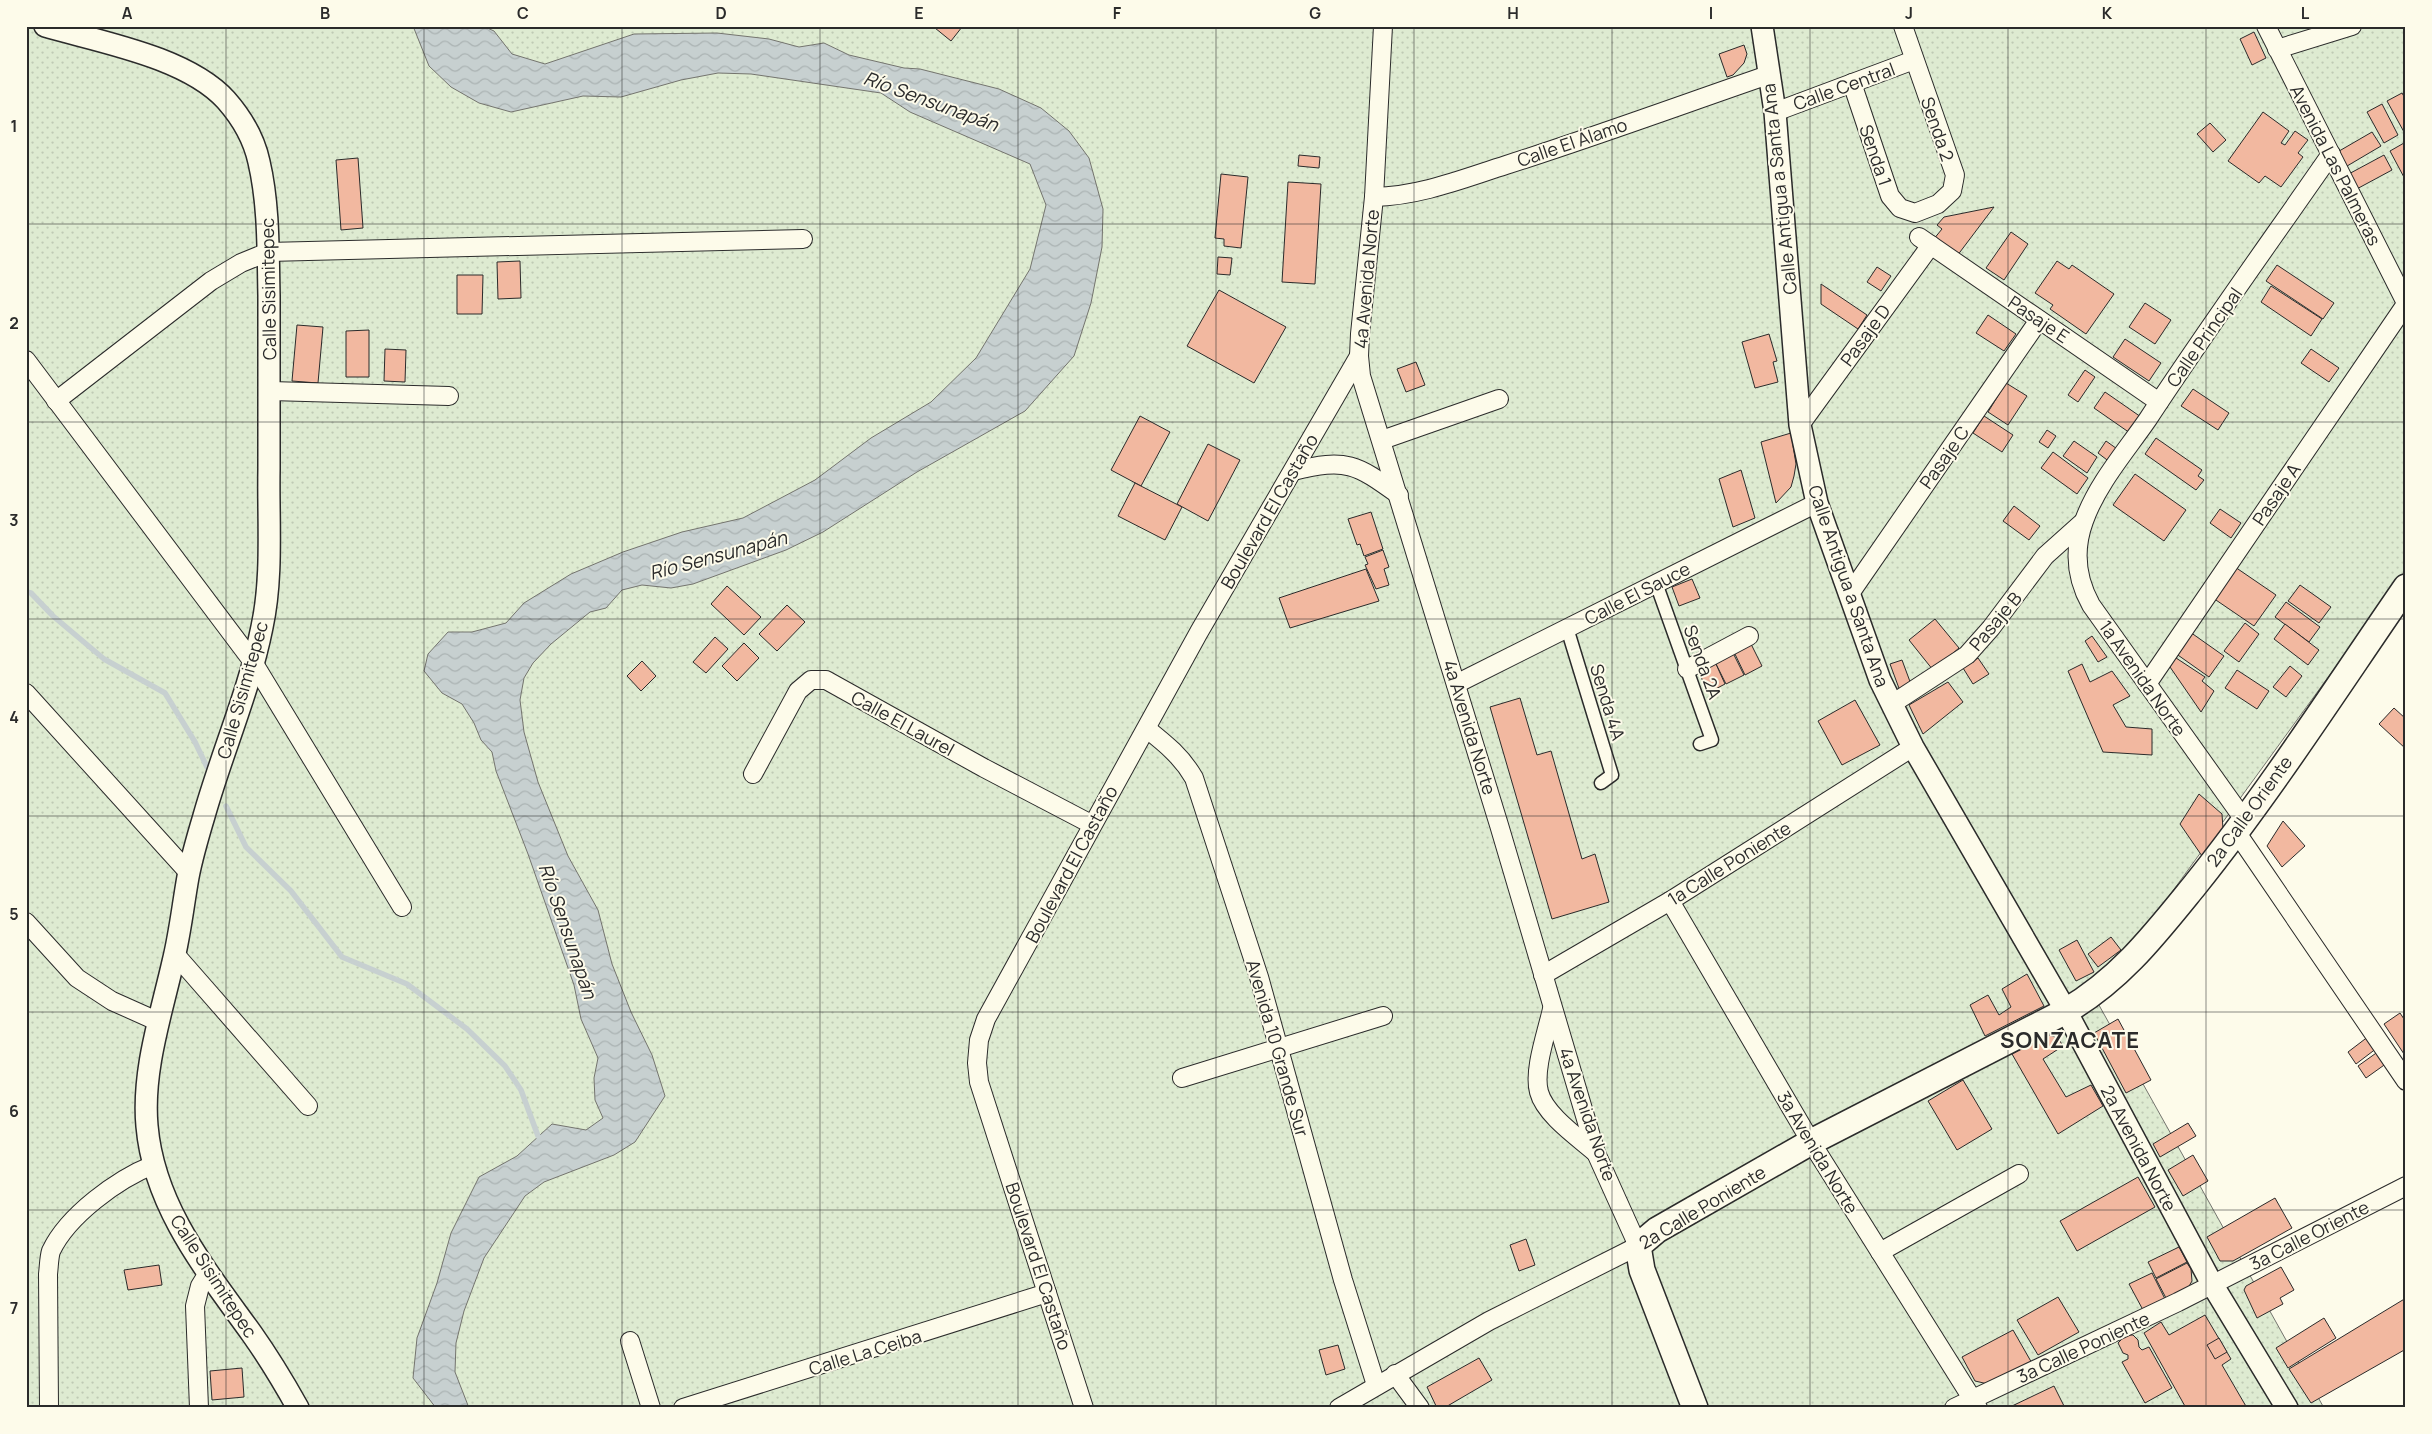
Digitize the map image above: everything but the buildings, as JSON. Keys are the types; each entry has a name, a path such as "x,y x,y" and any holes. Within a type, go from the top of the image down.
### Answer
{"main road":[{"name":"2a Calle Oriente","path":"2066,1011 2106,984 2141,952 2241,827 2406,587"},
{"name":"2a Calle Poniente","path":"1638,1246 1657,1230 1811,1142 2066,1011"},
{"name":"4a Avenida Norte","path":"1638,1246 1642,1270 1695,1408"}],"street":[{"name":"Calle Sisimitepec","path":"45,26 170,63 197,76 224,97 244,122 258,156 264,188 268,252 270,391 267,586 263,624 254,662 204,815 189,873 176,954 159,1022 147,1087 147,1125 153,1165 165,1199 180,1230 255,1339 298,1408"},
{"name":"4a Avenida Norte","path":"1384,26 1374,197 1359,356 1362,376 1596,1153 1638,1246"},
{"name":"Calle Antigua a Santa Ana","path":"1762,26 1775,112 1800,425 1817,503 1880,680 1913,747 2066,1011"},
{"name":"Senda 2","path":"1903,26 1955,175 1952,191 1938,204 1915,213"},
{"name":"Avenida Las Palmeras","path":"2266,26 2406,304"},
{"path":"2277,49 2352,26"},
{"name":"Calle Central","path":"1775,112 1914,60"},
{"name":"Calle El Álamo","path":"1374,197 1406,195 1437,187 1537,155 1768,75"},
{"name":"Senda 1","path":"1852,83 1890,196 1900,208 1915,213"},
{"name":"Calle Principal","path":"2083,522 2094,500 2159,402 2331,154"},
{"path":"56,401 211,281 241,262 268,252 804,239"},
{"name":"Pasaje D","path":"1800,425 1925,241"},
{"name":"Pasaje E","path":"1925,241 2159,402"},
{"name":"Pasaje A","path":"2147,684 2406,304"},
{"name":"Pasaje C","path":"1849,595 2039,320"},
{"name":"Boulevard El Castaño","path":"1084,1408 979,1082 977,1063 979,1040 986,1018 1053,900 1091,824 1147,729 1199,632 1359,356"},
{"path":"26,360 254,662 402,907"},
{"path":"270,391 449,396"},
{"path":"1382,440 1500,399"},
{"path":"1293,471 1332,463 1350,464 1369,473 1399,495"},
{"name":"Calle El Sauce","path":"1456,684 1817,503"},
{"name":"1a Avenida Norte","path":"2083,522 2077,560 2081,586 2091,605 2147,684 2406,1081"},
{"name":"Pasaje B","path":"1892,704 1967,655 1991,628 2045,556 2083,522"},
{"name":"Senda 2A","path":"1656,583 1712,740 1700,744"},
{"name":"Senda 4A","path":"1567,628 1612,775 1602,782"},
{"path":"1687,669 1748,636"},
{"name":"Calle El Laurel","path":"752,774 798,691 811,680 826,680 984,768 1091,824"},
{"path":"26,693 189,873"},
{"name":"Avenida 10 Grande Sur","path":"1147,729 1172,748 1186,763 1194,778 1226,871 1279,1048 1343,1280 1376,1385"},
{"name":"1a Calle Poniente","path":"1543,976 1670,901 1913,747"},
{"name":"3a Avenida Norte","path":"1670,901 1811,1142 1976,1403"},
{"path":"26,922 77,978 112,1001 159,1022"},
{"path":"176,954 308,1106"},
{"path":"1553,1006 1538,1076 1539,1093 1548,1109 1596,1153"},
{"name":"2a Avenida Norte","path":"2066,1011 2212,1284 2287,1408"},
{"path":"1182,1078 1383,1016"},
{"path":"49,1408 48,1274 51,1252 64,1231 105,1192 130,1175 153,1165"},
{"path":"1880,1252 2018,1174"},
{"name":"3a Calle Oriente","path":"2212,1284 2406,1186"},
{"name":"2a Calle Poniente","path":"1339,1408 1489,1321 1638,1246"},
{"path":"199,1408 196,1306 200,1286 208,1273"},
{"name":"3a Calle Poniente","path":"1954,1408 1976,1403 2212,1284"},
{"name":"Calle La Ceiba","path":"683,1408 1047,1293"},
{"path":"630,1340 651,1408"},
{"path":"1395,1374 1420,1408"}],"green space":[{"path":"26,26 2406,26 2406,570 2095,998 2324,1408 26,1408"}],"water":[{"name":"Río Sensunapán","path":"413,26 483,26 494,31 512,54 545,64 634,34 717,33 769,39 799,47 824,43 849,55 904,68 920,69 999,89 1041,108 1069,131 1089,158 1103,209 1102,247 1091,303 1074,356 1025,411 917,472 823,532 786,550 693,584 671,588 642,585 622,590 606,608 590,612 551,644 533,663 524,678 520,700 524,732 538,782 568,856 598,910 612,964 631,1012 652,1055 665,1096 635,1142 614,1155 544,1182 525,1196 484,1258 464,1311 456,1343 455,1372 469,1408 436,1408 413,1378 417,1338 437,1283 451,1233 479,1177 517,1156 552,1124 586,1130 603,1118 595,1100 594,1078 598,1058 581,1019 574,985 528,854 496,771 492,752 481,740 474,723 462,704 442,693 424,671 428,654 448,632 472,632 506,623 524,603 571,574 623,552 682,532 743,518 815,480 871,438 931,402 976,358 1030,269 1046,205 1030,164 910,112 881,93 751,74 718,73 681,80 621,97 583,96 511,112 479,103 451,87 429,66"}],"waterway":[{"path":"26,592 31,593 53,616 104,659 165,693 195,742 207,767"},
{"path":"226,806 246,847 291,891 342,957 407,984 467,1029 505,1066 521,1090 538,1136"}],"district":[{"name":"SONZACATE","path":"2070,1040"}]}
